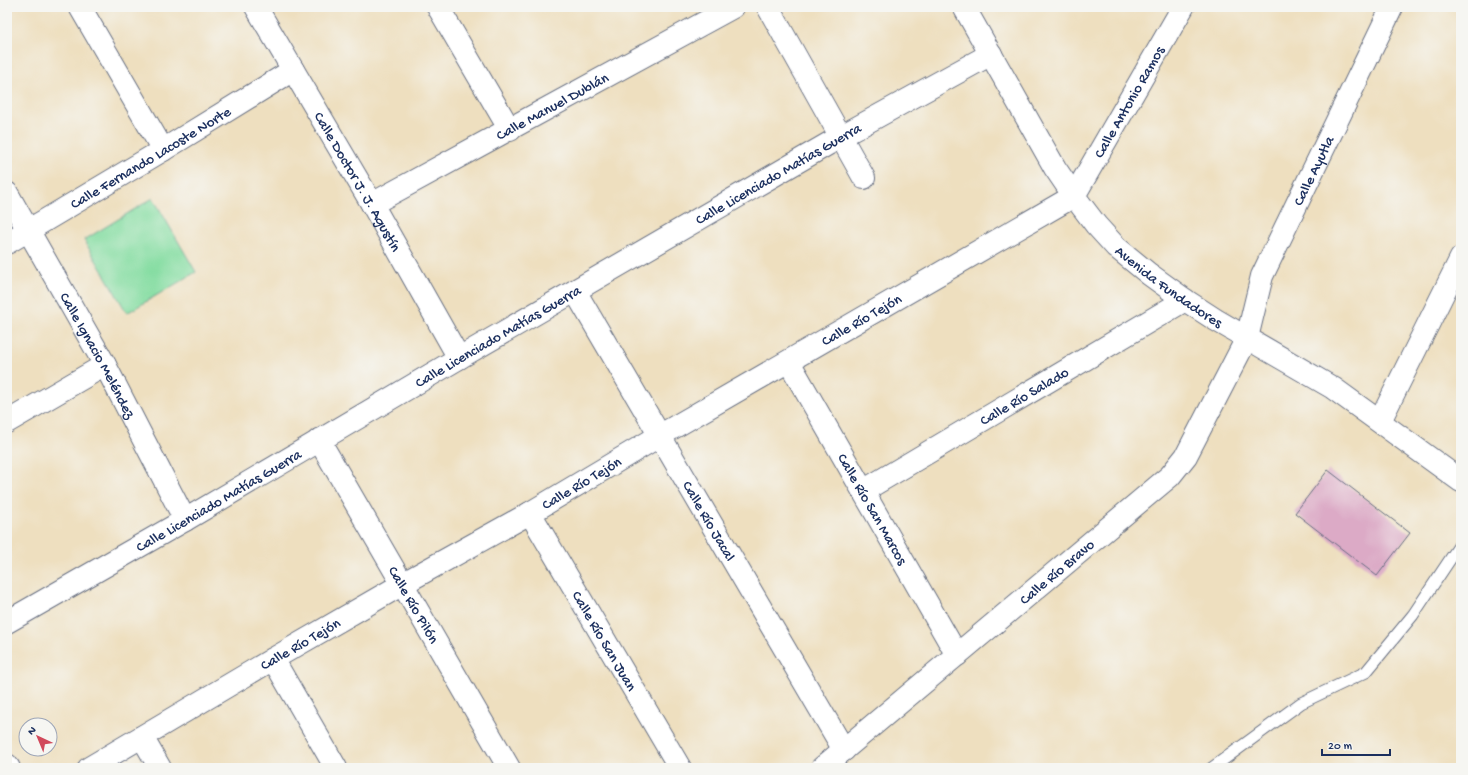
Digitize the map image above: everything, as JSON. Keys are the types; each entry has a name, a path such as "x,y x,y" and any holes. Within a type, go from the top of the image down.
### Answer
{"street":[{"path":"80,7 163,150"},
{"name":"Calle Doctor J. J. Agustín","path":"256,7 372,204 459,358"},
{"path":"438,7 510,130"},
{"name":"Calle Manuel Dublán","path":"372,204 733,7"},
{"path":"768,7 864,178"},
{"name":"Avenida Fundadores","path":"964,7 1056,168 1074,196 1096,225 1116,247 1185,300 1333,388 1461,481"},
{"name":"Calle Ayutla","path":"1247,338 1262,276 1392,7"},
{"name":"Calle Antonio Ramos","path":"1074,196 1179,10"},
{"name":"Calle Licenciado Matías Guerra","path":"7,622 185,520 459,358 840,137 991,54"},
{"name":"Calle Fernando Lacoste Norte","path":"7,243 293,70"},
{"name":"Calle Ignacio Meléndez","path":"7,193 105,366 185,520"},
{"name":"Calle Río Tejón","path":"89,768 273,659 530,513 659,436 1074,196"},
{"path":"1380,421 1461,258"},
{"name":"Calle Río Jacal","path":"575,291 844,750"},
{"name":"Calle Río Salado","path":"863,491 1185,300"},
{"name":"Calle Río Bravo","path":"822,768 1170,476 1186,456 1247,338"},
{"name":"Calle Río San Marcos","path":"789,362 957,655"},
{"path":"7,422 105,366"},
{"name":"Calle Río Pilón","path":"319,440 509,768"},
{"name":"Calle Río San Juan","path":"530,513 680,768"},
{"path":"273,659 336,768"},
{"path":"142,737 160,768"}],"lane":[{"path":"1212,768 1301,703 1366,672 1413,615 1461,543"}],"green space":[{"path":"153,198 196,272 127,313 84,240"}],"building":[{"path":"1328,470 1410,533 1377,576 1295,513"}]}
